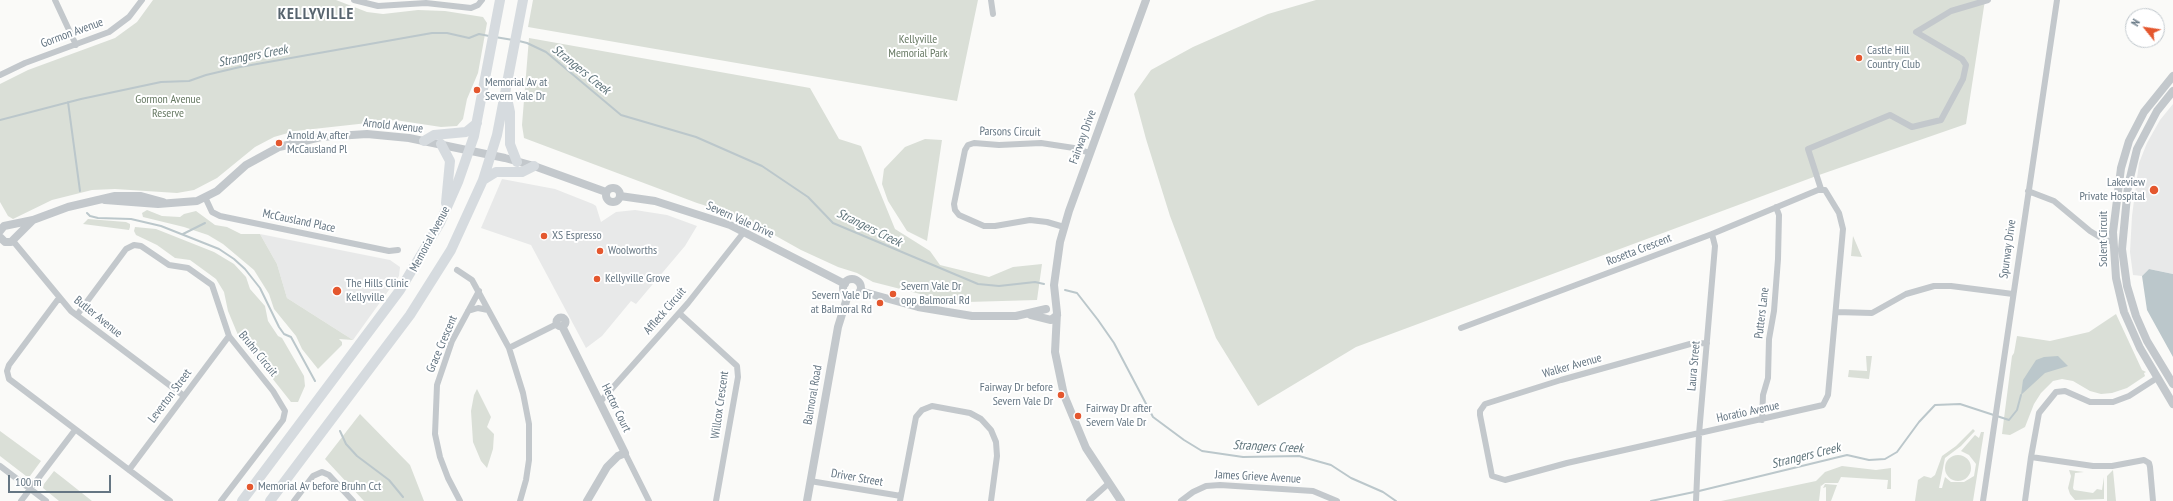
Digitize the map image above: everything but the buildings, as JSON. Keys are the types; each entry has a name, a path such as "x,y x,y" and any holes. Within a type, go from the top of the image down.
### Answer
{"main road":[{"name":"Memorial Avenue","path":"242,501 400,290 419,262 446,211 469,150 477,122 500,0"},
{"name":"Memorial Avenue","path":"270,501 430,285 454,244 483,180 506,94 523,0"},
{"path":"506,94 510,112 510,144 517,162"},
{"path":"424,141 434,135 466,132 477,122"},
{"path":"441,144 450,161 446,211"},
{"path":"483,180 496,172 522,172 534,166"}],"street":[{"path":"55,0 76,45"},
{"name":"Gormon Avenue","path":"2,74 25,63 76,45 116,28 129,18 142,0"},
{"path":"354,0 378,6 426,2 471,8 476,7 482,0"},
{"path":"991,0 993,14"},
{"name":"Fairway Drive","path":"1047,308 1054,285 1064,227 1146,0"},
{"name":"Horatio Avenue","path":"1485,444 1492,476 1496,479 1505,480 1567,463 1818,408 1826,400 1836,312 1843,223 1831,198 1822,190 1808,149 1890,115 1912,127 1941,120 1963,79 1966,65 1962,59 1916,32 1924,26 1951,12 1988,0"},
{"name":"Spurway Drive","path":"1983,501 2057,0"},
{"path":"0,67 2,74"},
{"name":"Solent Circuit","path":"2173,76 2144,112 2129,141 2119,181 2113,242 2116,278 2124,312 2133,335 2173,404"},
{"name":"Solent Circuit","path":"2173,92 2156,111 2137,149 2128,186 2122,249 2127,286 2136,316 2147,341 2173,384"},
{"name":"Arnold Avenue","path":"3,227 33,220 68,206 105,200 115,196 154,198 167,204 189,202 205,198 223,187 259,156 293,143 326,137 367,134 424,141 490,155"},
{"name":"Parsons Circuit","path":"1064,227 1047,222 1030,220 994,226 984,226 959,215 955,210 954,204 965,150 968,146 974,143 999,145 1041,143 1074,148 1090,153"},
{"path":"490,155 534,166"},
{"name":"Severn Vale Drive","path":"534,166 606,192 613,188 619,191 620,196 655,201 703,216 744,232 845,284"},
{"name":"Rosetta Crescent","path":"1462,328 1712,234 1776,207 1822,190"},
{"path":"2028,191 2054,201 2090,231 2103,239 2113,242"},
{"name":"McCausland Place","path":"205,198 211,210 220,216 389,251 398,250"},
{"name":"Putters Lane","path":"1762,420 1763,395 1768,378 1769,340 1774,311 1778,259 1779,215 1776,207"},
{"name":"Arnold Avenue","path":"7,240 33,220"},
{"path":"3,227 15,229 7,240"},
{"name":"Affleck Circuit","path":"600,402 679,313 744,232"},
{"name":"Laura Street","path":"1696,501 1699,434 1715,246 1712,234"},
{"name":"Butler Avenue","path":"7,240 59,298 77,315 184,396"},
{"name":"Bruhn Circuit","path":"77,315 126,249 131,245 139,245 167,264 188,268 210,283 229,336 276,395 284,408 285,414 283,420 221,501"},
{"path":"457,270 472,280 479,291 509,348 523,393 529,424 529,460 526,480 520,501"},
{"path":"850,279 858,281 861,287 860,291 853,296 848,295 844,291 845,284 850,279"},
{"name":"Fairway Drive","path":"1054,285 1057,314 1054,340"},
{"path":"1836,312 1872,313 1906,294 1934,286 1951,286 2013,294"},
{"name":"Grace Crescent","path":"460,501 448,478 440,456 436,434 435,410 437,385 443,363 479,291"},
{"path":"860,291 918,307 954,314 1000,317 1026,315 1053,319 1057,314 1054,307 1026,315"},
{"name":"Balmoral Road","path":"807,501 838,327 848,295"},
{"path":"59,298 9,365 7,373 13,383 170,501"},
{"name":"Grace Crescent","path":"468,311 478,308 488,310"},
{"path":"1047,308 1044,313 1047,318"},
{"name":"Willcox Crescent","path":"679,313 737,366 738,377 716,501"},
{"name":"Fairway Drive","path":"1047,318 1054,340 1059,376 1068,406 1086,448 1108,484 1121,501"},
{"path":"509,348 560,325"},
{"name":"Hector Court","path":"560,325 649,501"},
{"name":"Leverton Street","path":"128,470 229,336"},
{"name":"Walker Avenue","path":"1485,444 1480,411 1490,402 1690,344 1707,343"},
{"path":"2025,501 2039,413 2056,392 2065,391 2090,402 2113,402 2129,396 2157,378"},
{"path":"901,498 916,417 925,408 937,406 966,412 976,416 990,430 996,442 997,456 991,501"},
{"path":"21,501 75,430"},
{"path":"587,501 607,467 618,456 625,453"},
{"path":"2031,457 2093,466 2112,466 2144,460 2149,463 2150,467 2153,501"},
{"path":"0,466 46,501"},
{"path":"294,501 313,476 322,472 330,475 353,501"},
{"name":"Driver Street","path":"810,481 901,498"},
{"path":"1089,501 1108,484"},
{"name":"James Grieve Avenue","path":"1181,501 1193,492 1206,486 1220,485 1314,491 1337,501"}],"shaded area":[{"name":"Lakeview Private Hospital","path":"2173,104 2173,274 2149,269 2142,276 2133,275 2130,252 2132,216 2139,163 2147,143 2160,120"},
{"path":"502,179 555,189 593,204 596,206 601,222 616,212 635,210 667,215 697,226 685,246 636,304 631,301 602,336 586,348 531,245 481,228"},
{"name":"The Hills Clinic Kellyville","path":"260,234 390,260 400,267 399,276 353,340 287,298 277,264"},
{"path":"2149,269 2173,274 2173,357 2147,310 2142,276"},
{"path":"2058,356 2068,366 2045,373 2021,395 2023,380 2036,360 2044,357"}],"green space":[{"name":"Gormon Avenue Reserve","path":"153,0 336,0 367,12 383,14 418,10 445,11 483,17 487,23 478,73 467,99 463,119 457,126 441,127 395,120 295,131 274,137 255,147 217,178 194,190 177,193 115,189 92,190 52,200 13,219 8,216 0,202 0,84 28,70 115,38 137,22"},
{"name":"Kellyville Memorial Park","path":"533,0 978,0 957,101 528,27"},
{"name":"Castle Hill Country Club","path":"1316,0 1985,0 1966,124 1819,175 1356,347 1258,406 1216,338 1170,216 1146,139 1134,94 1151,70 1193,47 1268,14"},
{"path":"529,38 810,88 839,139 861,146 895,229 930,251 940,265 989,277 1013,267 1042,264 1037,300 967,302 928,296 873,282 857,273 838,267 801,250 742,217 697,203 524,138 522,125"},
{"path":"925,139 942,140 927,241 907,231 888,201 882,184 884,169 905,147"},
{"path":"147,210 162,216 180,217 184,214 196,211 215,225 227,227 241,234 260,234 277,264 287,298 353,340 339,339 342,342 342,345 318,369 302,349 296,336 274,309 269,294 254,270 223,244 208,235 184,227 143,217 142,213"},
{"path":"88,219 126,222 130,224 130,227 129,230 83,224"},
{"path":"135,227 156,229 214,252 234,264 246,277 250,289 265,306 268,321 278,336 282,338 304,376 305,386 298,402 291,402 238,335 228,311 224,292 216,279 190,260 175,258 157,245 136,235 134,231"},
{"path":"1853,236 1862,257 1851,256"},
{"path":"2116,314 2142,370 2146,372 2144,373 2145,376 2127,388 2112,393 2101,394 2090,391 2073,381 2062,379 2053,381 2041,393 2034,404 2025,427 2010,435 2002,434 2012,356 2014,353 2017,336 2050,341 2089,332"},
{"path":"1866,356 1872,356 1869,379 1848,377 1849,370 1867,371"},
{"path":"477,389 491,417 487,427 494,434 493,449 487,468 481,461 473,442 471,411 474,395"},
{"path":"360,414 410,465 424,501 364,501 325,459"},
{"path":"1973,429 1975,431 1961,446 1945,458 1939,488 1942,488 1945,477 1951,482 1964,482 1974,476 1976,464 1969,455 1961,451 1975,435 1979,438 1981,432 1984,432 1973,501 1915,501 1918,480 1924,476 1931,478 1935,475 1942,456 1956,446"},
{"path":"0,431 41,461 30,476 26,476 0,456"},
{"path":"1958,455 1967,459 1971,468 1967,477 1958,481 1949,477 1945,468 1949,459"},
{"path":"1842,466 1876,470 1891,468 1891,489 1887,489 1888,480 1841,477 1838,483 1825,483 1821,486 1821,484 1819,501 1721,501 1816,481 1825,472"},
{"path":"2069,470 2084,472 2075,473 2074,490 2093,493 2097,489 2102,490 2104,477 2104,499 2075,500 2070,494 2068,488 2071,476"},
{"path":"2113,470 2116,501 2107,501 2107,476"},
{"path":"54,471 92,501 59,501 43,488 44,484"},
{"path":"1825,484 1837,485 1831,501 1826,501 1826,487 1823,488"}],"waterway":[{"name":"Strangers Creek","path":"0,120 81,99 161,82 189,81 206,75 240,67 432,33 447,33 469,38 479,34 489,36"},
{"name":"Strangers Creek","path":"495,37 513,40"},
{"name":"Strangers Creek","path":"519,41 546,52 621,115 696,137 762,166 808,197 833,223 978,284 999,286 1035,282 1044,284"},
{"path":"68,102 80,191"},
{"path":"87,213 90,216 98,218 131,219 161,226 219,249 234,259 245,269 260,288 279,327 284,334 291,337 315,381"},
{"path":"183,234 205,223"},
{"name":"Strangers Creek","path":"1065,290 1077,293 1114,343 1153,417 1184,440 1202,451 1243,457 1299,456 1331,465 1351,478 1383,492 1396,501"},
{"name":"Strangers Creek","path":"1699,491 1847,455 1869,460 1885,459 1897,452 1919,422 1935,405 1960,404 2009,420 2017,410 2021,395"},
{"path":"340,431 346,444 357,456 389,480 403,497"},
{"name":"Strangers Creek","path":"1651,501 1694,492"}],"place":[{"name":"Castle Hill Country Club","path":"1859,58"},
{"name":"Memorial Av at Severn Vale Dr","path":"477,90"},
{"name":"Arnold Av after McCausland Pl","path":"279,143"},
{"name":"Lakeview Private Hospital","path":"2154,190"},
{"name":"XS Espresso","path":"544,236"},
{"name":"Woolworths","path":"600,251"},
{"name":"Kellyville Grove","path":"597,279"},
{"name":"The Hills Clinic Kellyville","path":"337,291"},
{"name":"Severn Vale Dr opp Balmoral Rd","path":"893,294"},
{"name":"Severn Vale Dr at Balmoral Rd","path":"880,303"},
{"name":"Fairway Dr before Severn Vale Dr","path":"1061,395"},
{"name":"Fairway Dr after Severn Vale Dr","path":"1078,416"},
{"name":"Memorial Av before Bruhn Cct","path":"250,487"}],"district":[{"name":"KELLYVILLE","path":"316,14"}]}
